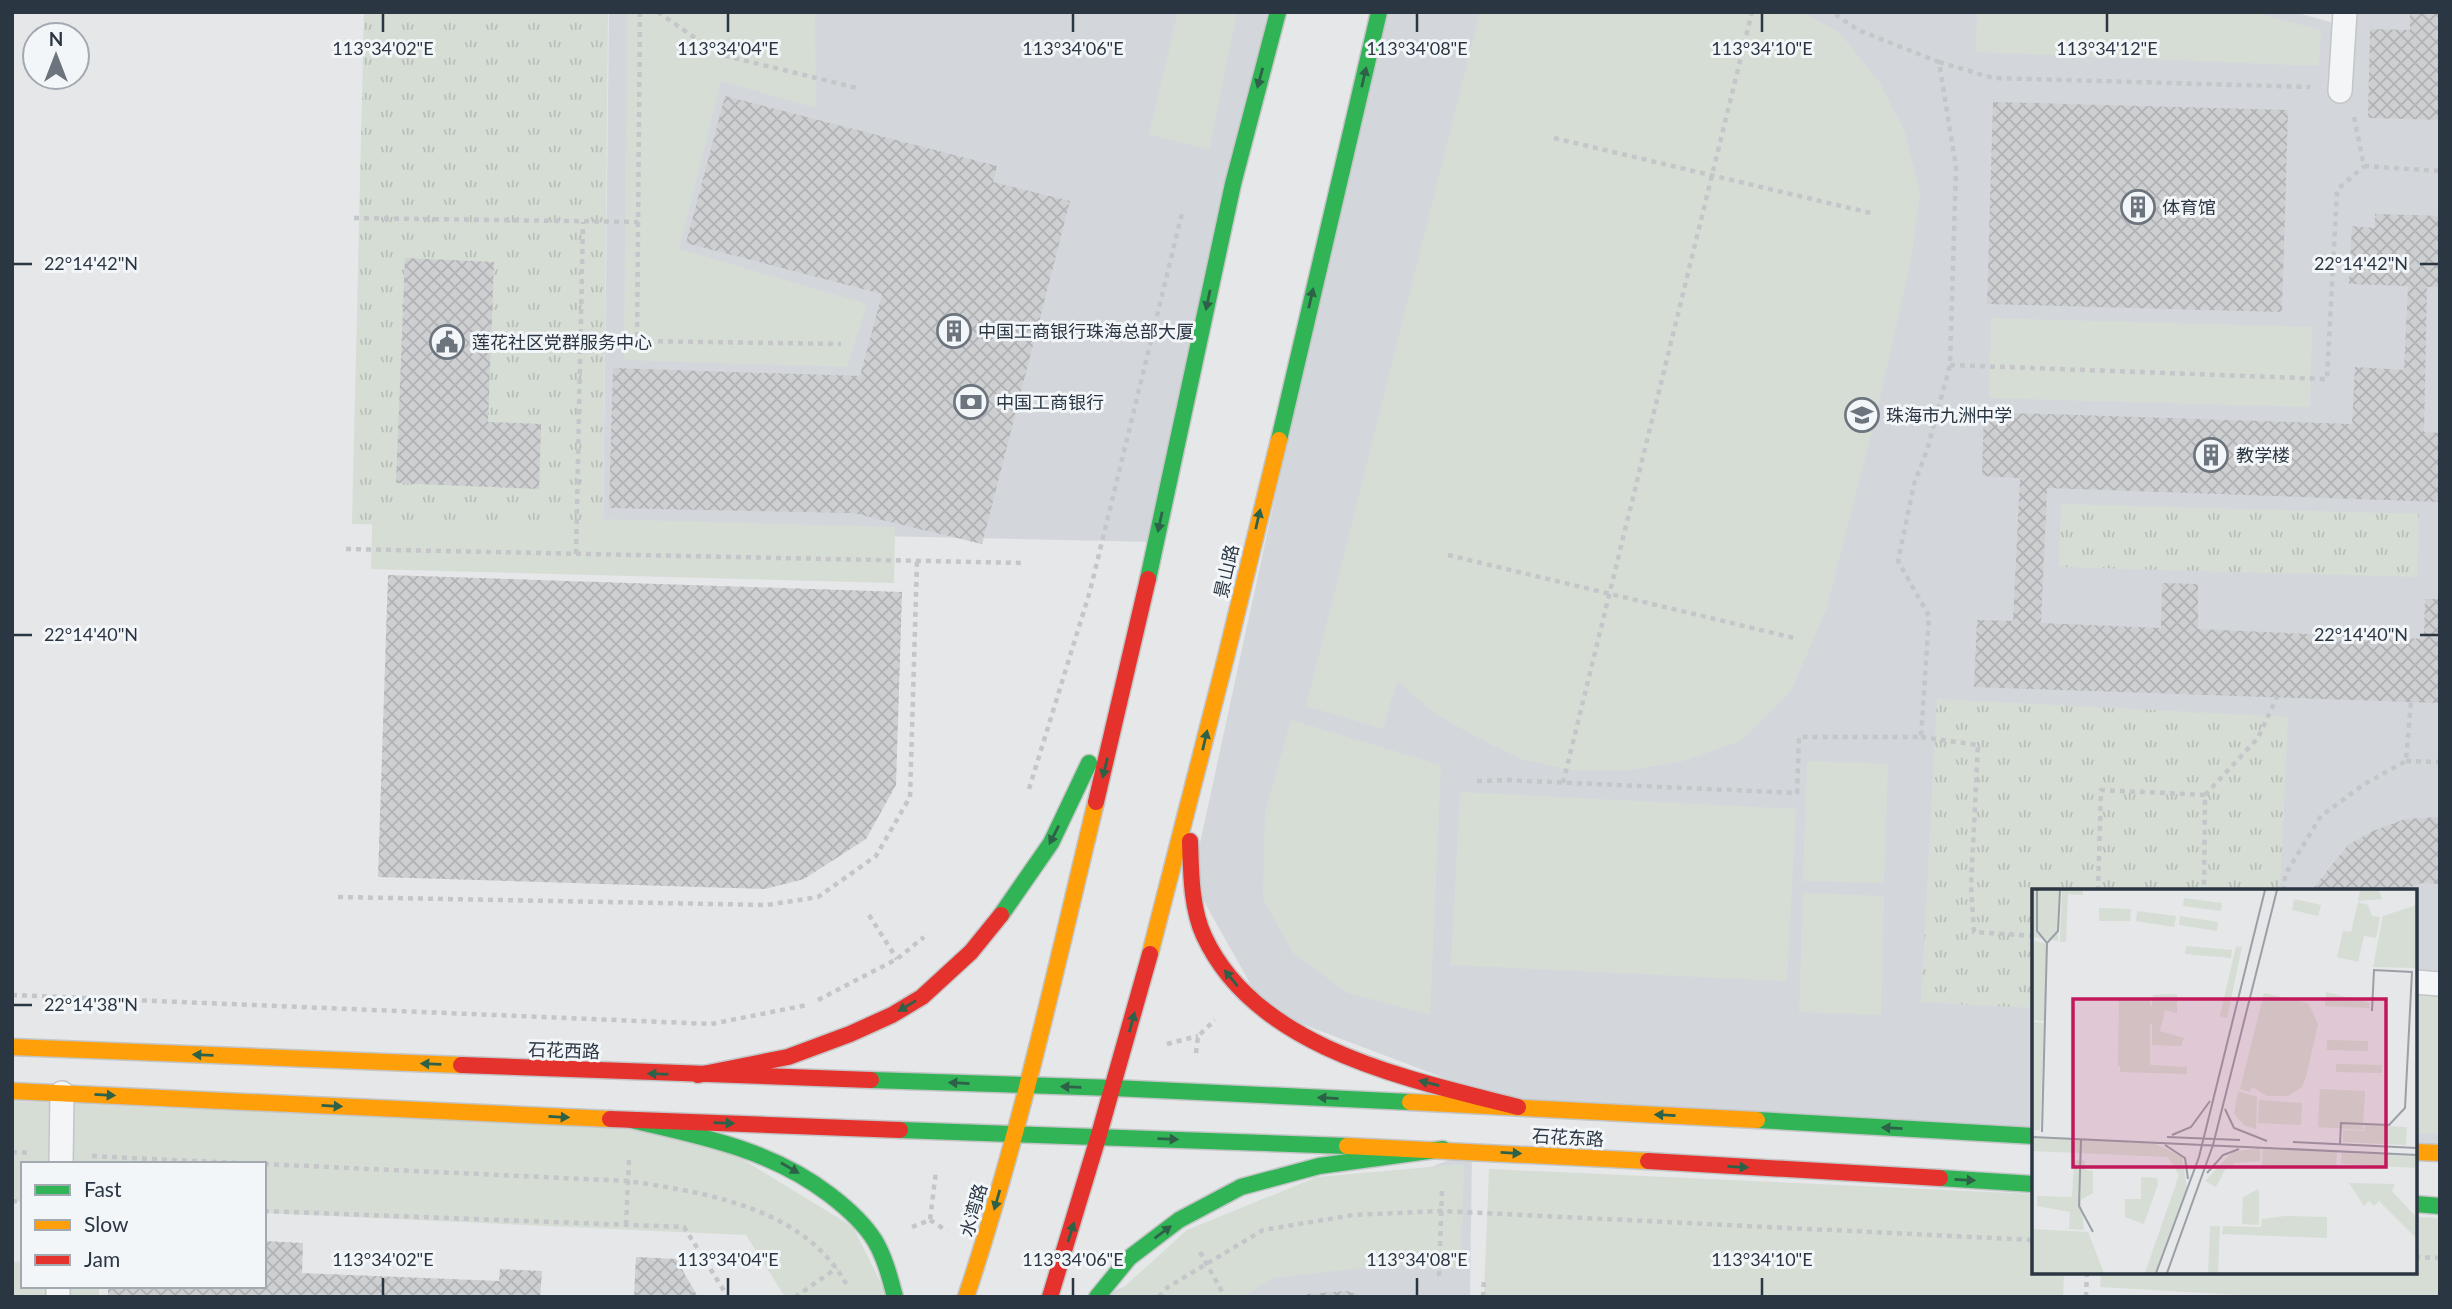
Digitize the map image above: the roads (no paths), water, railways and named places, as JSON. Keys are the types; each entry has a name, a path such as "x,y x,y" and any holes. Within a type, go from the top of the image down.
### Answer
{"main road":[{"path":"1015,1134 1125,685 1233,184 1278,12"},
{"name":"景山路","path":"1100,1137 1190,807 1380,12"},
{"path":"698,1075 788,1057 850,1034 892,1015 922,997 971,952 1010,904 1051,843 1125,685"},
{"path":"1190,807 1191,880 1204,936 1226,973 1242,992 1264,1011 1316,1043 1389,1073 1518,1107"},
{"name":"石花西路","path":"12,1046 698,1075 1114,1088"},
{"name":"石花东路","path":"1114,1088 2032,1136"},
{"path":"12,1091 631,1120 1100,1137 1050,1297"},
{"path":"631,1120 731,1143 783,1163 822,1188 862,1223 876,1242 895,1297"},
{"name":"水湾路","path":"965,1297 988,1231 1015,1134"},
{"name":"石花东路","path":"1100,1137 1443,1149 2032,1184"},
{"path":"1097,1297 1129,1258 1179,1220 1241,1186 1319,1166 1443,1149"},
{"path":"2417,1152 2440,1153"},
{"path":"2417,1204 2440,1206"}],"lane":[{"path":"2340,91 2345,12"},
{"path":"2417,982 2440,984"},
{"path":"61,1159 62,1093"}],"place":[{"name":"体育馆","path":"2138,207"},
{"name":"中国工商银行珠海总部大厦","path":"954,331"},
{"name":"莲花社区党群服务中心","path":"447,342"},
{"name":"中国工商银行","path":"971,402"},
{"name":"珠海市九洲中学","path":"1862,415"},
{"name":"教学楼","path":"2211,455"}]}
